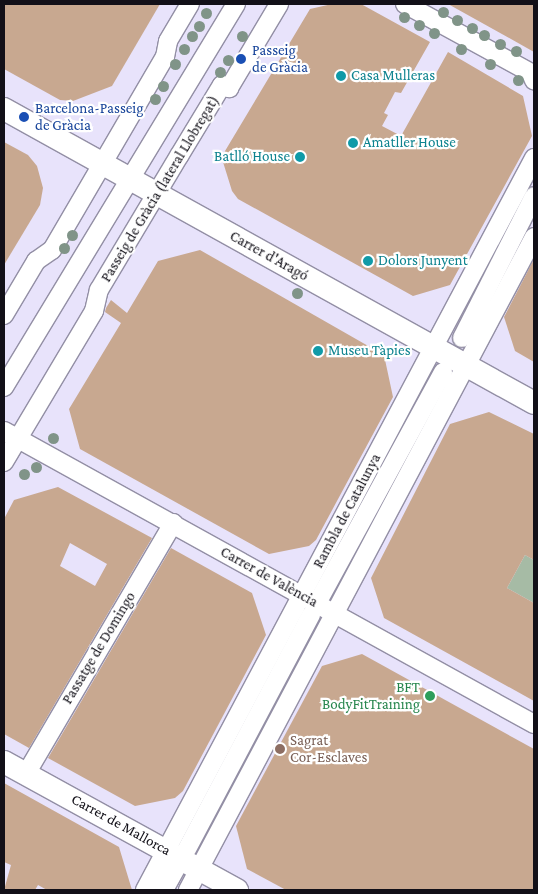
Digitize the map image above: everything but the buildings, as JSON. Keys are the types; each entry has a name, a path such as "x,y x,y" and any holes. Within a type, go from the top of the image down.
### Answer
{"main road":[{"name":"Carrer d'Aragó","path":"4,109 534,403"},
{"name":"Carrer de Mallorca","path":"4,762 237,890"}],"street":[{"path":"12,312 36,261 52,250 165,57 168,41 190,4"},
{"path":"4,387 236,4"},
{"name":"Passeig de Gràcia (lateral Llobregat)","path":"4,462 11,435 222,85 229,88 279,4"},
{"path":"405,4 533,75"},
{"name":"Rambla de Catalunya","path":"164,890 177,856 302,594 534,158"},
{"path":"462,338 534,196"},
{"path":"188,890 534,237"},
{"name":"Rambla de Catalunya","path":"322,596 443,372"},
{"name":"Carrer de València","path":"11,435 302,594 534,724"},
{"name":"Passatge de Domingo","path":"26,774 172,523"},
{"name":"Rambla de Catalunya","path":"145,890 177,856 311,615"}],"green space":[{"path":"525,555 534,560 534,603 507,588"}],"place":[{"name":"Passeig de Gràcia","path":"241,59"},
{"name":"Casa Mulleras","path":"341,76"},
{"name":"Barcelona-Passeig de Gràcia","path":"24,117"},
{"name":"Amatller House","path":"353,143"},
{"name":"Batlló House","path":"300,157"},
{"name":"Dolors Junyent","path":"368,261"},
{"name":"Museu Tàpies","path":"318,351"},
{"name":"BFT BodyFitTraining","path":"430,696"},
{"name":"Sagrat Cor-Esclaves","path":"280,749"}]}
